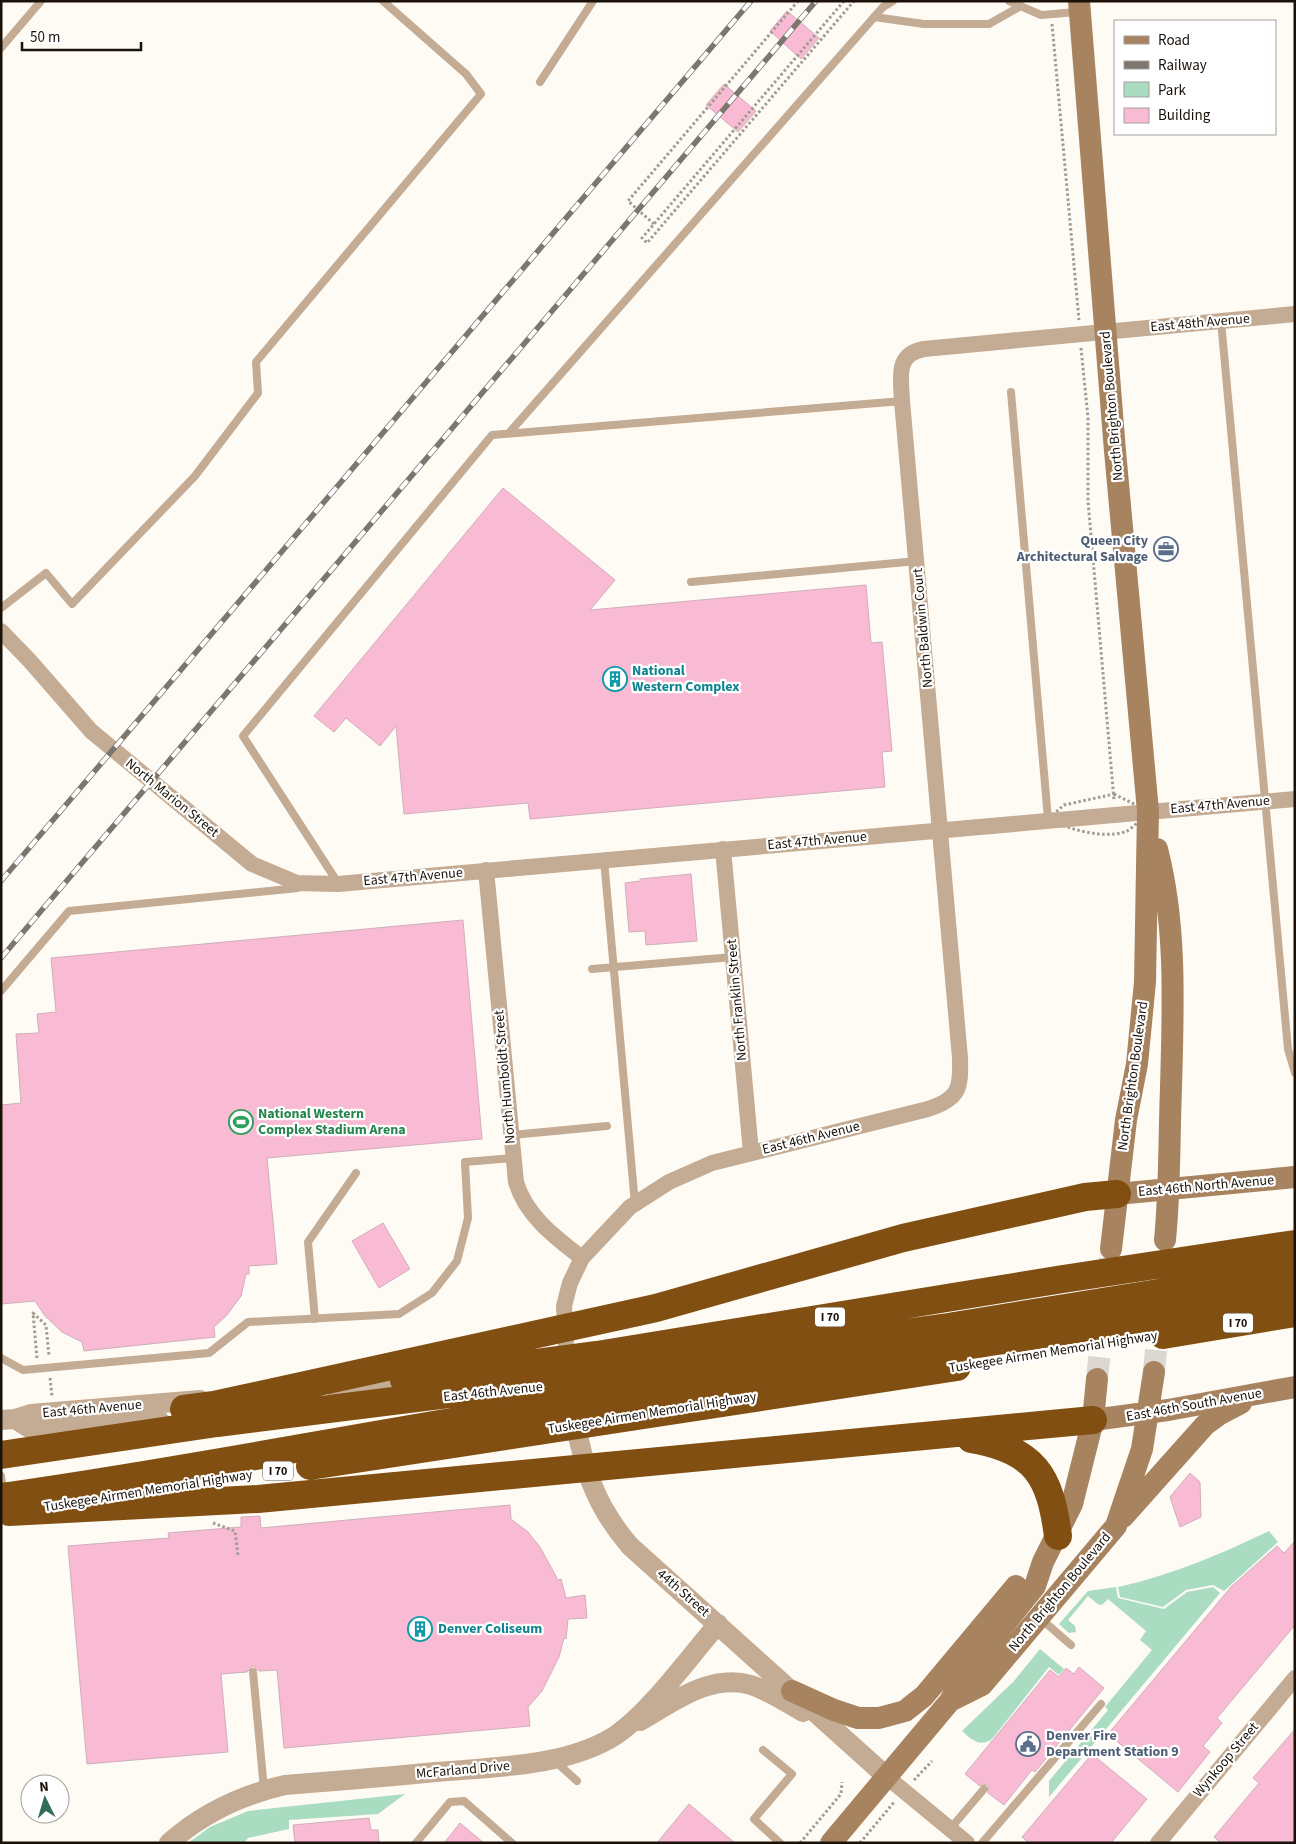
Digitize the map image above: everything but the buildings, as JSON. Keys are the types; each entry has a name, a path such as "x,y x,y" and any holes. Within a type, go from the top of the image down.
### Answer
{"highway":[{"path":"214,1405 592,1322 718,1292 903,1238 1085,1197 1117,1194"},
{"name":"Tuskegee Airmen Memorial Highway","path":"214,1405 602,1387 1059,1331 1184,1299 1295,1244"},
{"path":"1,1455 218,1423 602,1387 1059,1331 1295,1271"},
{"name":"Tuskegee Airmen Memorial Highway","path":"4,1503 602,1387 1063,1279 1184,1299 1295,1313"},
{"path":"1184,1299 1295,1292"},
{"name":"I 70","path":"5,1421 214,1405"},
{"path":"4,1503 258,1499 1093,1420"},
{"path":"945,1435 990,1442 1026,1459 1040,1473 1048,1487 1058,1536"}],"main road":[{"name":"North Brighton Boulevard","path":"1079,6 1148,811 1145,982 1137,1064 1126,1120 1110,1249"},
{"name":"North Brighton Boulevard","path":"1148,811 1163,872 1171,963 1168,1190 1165,1240"},
{"name":"East 46th North Avenue","path":"1117,1194 1295,1177"},
{"name":"North Brighton Boulevard","path":"950,1700 982,1685 1116,1526 1142,1449 1154,1372"},
{"name":"North Brighton Boulevard","path":"831,1843 950,1700 965,1673 1035,1586 1043,1562 1058,1536 1072,1504 1093,1420 1097,1379"},
{"name":"East 46th South Avenue","path":"1093,1420 1149,1413 1295,1387"},
{"path":"1116,1526 1205,1425 1220,1414 1257,1394"},
{"path":"792,1691 858,1718 879,1718 905,1711 924,1696 1014,1588 1043,1562"}],"street":[{"name":"East 48th Avenue","path":"1106,331 1295,314"},
{"name":"North Baldwin Court","path":"950,1100 958,1089 960,1072 941,830 902,401 901,368 903,361 916,350 1106,331"},
{"name":"North Marion Street","path":"1,631 91,731 252,864 297,883 338,884"},
{"name":"East 47th Avenue","path":"338,884 1048,819 1295,799"},
{"name":"North Franklin Street","path":"723,849 751,1152"},
{"name":"North Humboldt Street","path":"486,870 516,1182 525,1205 560,1240 582,1258"},
{"name":"East 46th Avenue","path":"582,1258 612,1224 634,1204 669,1182 688,1173 751,1152 928,1109 950,1100"},
{"name":"44th Street","path":"582,1258 570,1283 564,1306 568,1379 582,1455 603,1511 630,1546 887,1777 967,1843"},
{"name":"East 46th Avenue","path":"5,1421 32,1414 535,1372 568,1379"},
{"name":"McFarland Drive","path":"169,1843 212,1811 228,1802 285,1785 490,1768 553,1759 581,1752 617,1734 649,1703 718,1624"},
{"name":"Wynkoop Street","path":"1158,1843 1295,1678"},
{"path":"617,1734 698,1689 714,1683 750,1685 770,1693 835,1730"}],"lane":[{"path":"1,48 41,1"},
{"path":"1,608 46,573 72,604 195,476 258,392 256,362 480,94 466,74 383,1"},
{"path":"540,82 593,1"},
{"path":"509,433 874,17 883,7 893,1"},
{"path":"1009,1 1040,15 1079,6"},
{"path":"874,17 924,24 989,24 1021,6"},
{"path":"1221,321 1288,1049 1295,1073"},
{"path":"1011,392 1048,819"},
{"path":"1,991 69,911 338,884 243,736 492,435 902,401"},
{"path":"691,582 917,561"},
{"path":"604,860 634,1204"},
{"path":"592,969 733,957"},
{"path":"511,1135 607,1126"},
{"path":"1,1358 23,1370 209,1353 248,1322 399,1314 432,1293 457,1261 468,1218 465,1162 513,1158"},
{"path":"315,1319 308,1242 356,1173"},
{"path":"1,1476 4,1503"},
{"path":"1038,1618 1071,1644"},
{"path":"252,1672 264,1790"},
{"path":"982,1843 1101,1704"},
{"path":"763,1750 792,1774 754,1819 780,1843"},
{"path":"553,1759 577,1781"},
{"path":"950,1829 984,1789"},
{"path":"416,1843 450,1802 464,1801 512,1843"}],"path":[{"path":"654,224 628,201 798,1"},
{"path":"844,1 642,238 647,243 854,1"},
{"path":"1054,42 1079,318"},
{"path":"698,172 704,177"},
{"path":"1082,350 1088,418 1088,501 1114,794 1102,796"},
{"path":"1105,833 1118,833"},
{"path":"38,1369 33,1313 46,1325 47,1335"},
{"path":"922,1771 932,1761"},
{"path":"800,1843 841,1794 842,1782"},
{"path":"860,1843 890,1808"}],"green space":[{"path":"1269,1531 1278,1542 1224,1591 1213,1585 1186,1590 1163,1607 1120,1597 1118,1587 1157,1577 1195,1564"},
{"path":"1116,1587 1118,1598 1164,1609 1187,1592 1213,1587 1220,1593 1049,1797 1049,1781 1108,1710 1105,1707 1152,1650 1140,1640 1146,1631 1108,1599 1099,1605 1088,1596 1068,1620 1075,1626 1076,1632 1069,1633 1059,1624 1088,1591"},
{"path":"1040,1649 1064,1669 1059,1675 1049,1667 988,1742 980,1743 962,1731 1014,1681"},
{"path":"405,1794 378,1814 289,1820 289,1829 248,1838 244,1843 188,1843 210,1827 248,1811"}],"tunnel":[{"path":"1097,1379 1110,1255"},
{"path":"1154,1372 1159,1318"}],"railway":[{"path":"1,881 751,1"},
{"path":"1,958 816,1"}],"place":[{"name":"Queen City Architectural Salvage","path":"1166,549"},
{"name":"National Western Complex","path":"615,679"},
{"name":"National Western Complex Stadium Arena","path":"241,1122"},
{"name":"Denver Coliseum","path":"420,1629"},
{"name":"Denver Fire Department Station 9","path":"1028,1744"}]}
